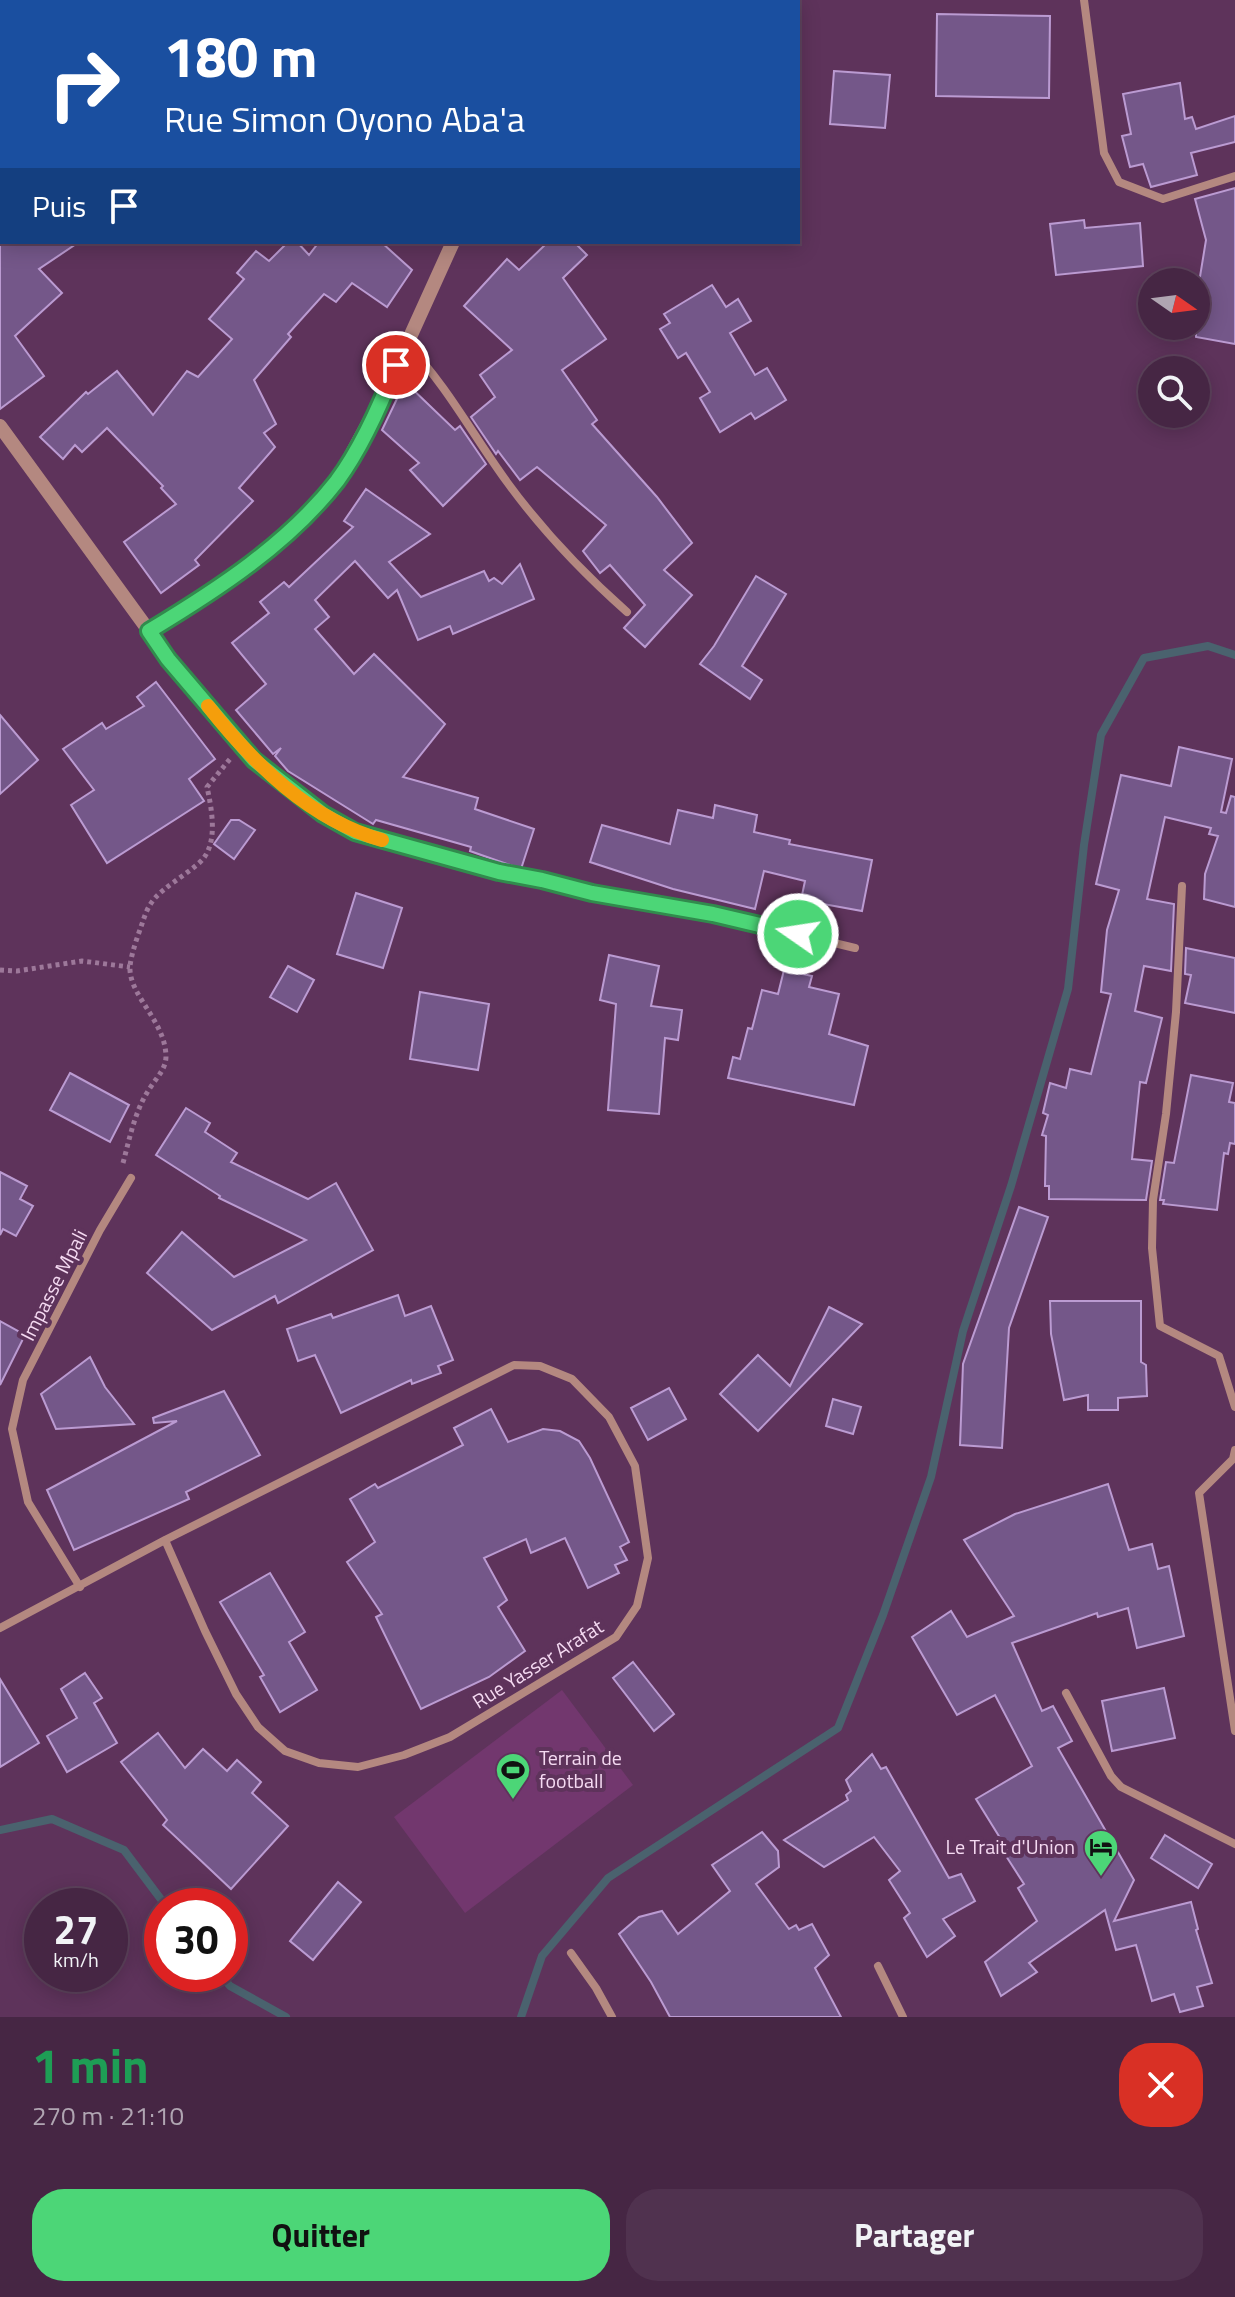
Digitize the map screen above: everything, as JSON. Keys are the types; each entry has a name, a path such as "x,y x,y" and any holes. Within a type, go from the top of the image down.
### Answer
{"street":[{"path":"1084,0 1104,153 1119,182 1163,199 1235,176"},
{"path":"149,631 215,589 287,535 337,481 368,428 452,244"},
{"path":"406,342 432,370 507,481 568,557 627,612"},
{"path":"0,426 168,659 242,747 323,814 355,832 499,872 592,893 713,914 855,948"},
{"path":"1182,886 1176,1012 1166,1114 1153,1200 1152,1248 1160,1326 1219,1356 1235,1407"},
{"name":"Impasse Mpali","path":"80,1587 28,1502 12,1429 23,1380 131,1178"},
{"name":"Rue Yasser Arafat","path":"0,1628 165,1540 514,1365 540,1366 572,1379 609,1417 635,1466 648,1558 637,1606 616,1637 450,1737 404,1755 358,1767 319,1763 285,1751 258,1727 230,1682 165,1540"},
{"path":"1235,1450 1233,1459 1199,1493 1235,1731"},
{"path":"1066,1693 1111,1776 1121,1787 1235,1844"},
{"path":"571,1953 612,2017"},
{"path":"878,1966 903,2017"}],"path":[{"path":"113,1207 114,1191 139,1107 165,1065 166,1054 163,1034 135,989 130,967 135,948 152,899 201,862 212,828 207,787 220,768 242,747"},
{"path":"0,970 17,971 82,961 130,967"}],"shaded area":[{"name":"Terrain de football","path":"562,1690 633,1785 465,1913 394,1817"}],"building":[{"path":"937,14 1050,16 1049,98 936,96"},
{"path":"834,71 890,75 885,128 830,124"},
{"path":"1180,83 1185,119 1192,117 1196,129 1235,116 1235,142 1191,153 1197,175 1151,187 1143,164 1130,167 1122,136 1131,134 1123,94"},
{"path":"1235,188 1235,344 1210,340 1210,268 1201,268 1206,240 1195,199"},
{"path":"1084,220 1085,228 1140,223 1143,266 1056,275 1050,224"},
{"path":"0,244 76,244 39,269 62,293 15,336 44,376 0,409"},
{"path":"286,244 299,244 309,255 317,244 383,244 412,270 387,307 352,283 336,302 324,294 288,334 291,337 254,380 276,424 264,433 275,447 239,488 253,501 195,560 199,565 161,593 124,542 176,504 161,488 163,486 107,428 82,452 75,445 63,459 40,437 86,392 88,394 117,371 153,415 187,371 198,377 232,339 209,319 244,279 237,273 256,251 269,261"},
{"path":"546,244 576,244 587,255 563,278 606,339 562,370 597,420 592,424 657,497 692,543 664,570 692,595 645,647 624,628 645,605 610,565 600,573 583,551 606,525 537,467 520,480 498,451 496,454 471,417 495,397 480,375 512,350 464,306 507,259 519,270"},
{"path":"712,285 726,307 738,299 751,321 730,333 755,375 767,368 786,400 755,419 751,413 720,432 700,398 710,392 686,353 678,358 660,329 670,323 664,314"},
{"path":"405,382 455,430 460,426 486,464 443,506 410,470 419,463 382,430"},
{"path":"366,489 430,534 389,562 421,597 484,571 489,581 494,578 502,584 520,564 534,599 453,634 450,626 418,640 397,590 388,598 355,561 315,600 329,617 315,629 354,674 374,654 445,724 403,777 478,798 475,809 534,829 521,869 470,851 471,847 376,820 373,824 288,771 275,756 281,748 273,754 236,710 266,684 232,643 269,613 260,602 284,582 289,587 353,527 344,521"},
{"path":"756,576 786,594 742,666 762,680 750,699 700,664"},
{"path":"156,682 215,759 189,779 204,801 107,863 71,805 94,790 63,749 102,723 106,729 144,706 137,697"},
{"path":"0,715 38,760 0,794"},
{"path":"1179,747 1232,759 1221,812 1226,813 1231,796 1235,797 1235,907 1204,899 1205,874 1218,836 1209,834 1211,828 1165,817 1147,899 1174,904 1171,971 1144,966 1135,1011 1162,1018 1146,1083 1140,1082 1132,1159 1152,1161 1146,1200 1049,1199 1049,1186 1045,1186 1046,1136 1042,1135 1048,1115 1043,1113 1050,1083 1066,1088 1070,1069 1091,1074 1111,994 1101,992 1107,930 1119,890 1096,884 1121,775 1171,786"},
{"path":"715,805 757,815 754,832 790,840 789,844 872,860 862,911 801,900 805,881 764,871 755,909 673,889 590,862 602,825 670,844 678,810 713,818"},
{"path":"231,820 239,820 255,830 234,859 214,844"},
{"path":"356,893 402,908 383,968 337,954"},
{"path":"1186,948 1235,958 1235,1013 1185,1003 1191,975 1185,974"},
{"path":"609,955 659,966 651,1006 682,1010 678,1040 665,1038 659,1114 608,1110 616,1004 600,1000"},
{"path":"288,966 314,980 297,1012 270,997"},
{"path":"784,970 812,976 809,987 839,994 829,1034 868,1046 854,1105 728,1078 733,1057 740,1059 748,1028 752,1029 762,990 778,994"},
{"path":"420,992 489,1004 478,1070 410,1059"},
{"path":"70,1073 129,1105 110,1142 50,1110"},
{"path":"1191,1075 1233,1083 1229,1102 1235,1103 1235,1144 1230,1143 1228,1154 1224,1153 1217,1210 1163,1204 1164,1200 1160,1200 1166,1162 1174,1163"},
{"path":"186,1108 210,1123 205,1132 237,1153 231,1162 308,1199 336,1183 373,1250 278,1303 275,1296 212,1330 147,1273 182,1232 234,1277 306,1240 219,1198 156,1155"},
{"path":"0,1172 27,1186 20,1199 33,1206 16,1236 3,1229 0,1235"},
{"path":"1019,1207 1048,1217 1009,1328 1002,1448 960,1445 963,1364"},
{"path":"398,1295 405,1316 431,1306 453,1360 438,1366 441,1373 412,1384 411,1380 341,1413 315,1355 298,1361 287,1329 331,1314 333,1318"},
{"path":"1050,1301 1141,1301 1141,1362 1146,1365 1147,1396 1118,1398 1118,1410 1088,1410 1088,1395 1064,1400 1051,1334"},
{"path":"829,1307 862,1324 758,1431 720,1394 758,1355 790,1386"},
{"path":"0,1321 25,1335 0,1385"},
{"path":"90,1357 105,1387 134,1424 56,1429 41,1394"},
{"path":"669,1388 686,1419 648,1440 631,1408"},
{"path":"224,1391 260,1455 186,1492 189,1499 74,1550 47,1490 177,1421 154,1423 153,1418"},
{"path":"833,1399 861,1407 853,1434 826,1426"},
{"path":"491,1409 508,1442 543,1429 560,1431 579,1441 629,1542 620,1547 627,1560 615,1565 619,1573 588,1588 565,1538 531,1553 526,1539 484,1558 507,1600 498,1607 525,1651 489,1677 421,1709 376,1617 382,1614 347,1562 375,1542 350,1499 375,1484 378,1488 463,1445 454,1428"},
{"path":"1108,1484 1129,1550 1152,1544 1158,1569 1169,1566 1184,1636 1137,1648 1128,1608 1098,1617 1097,1613 1012,1643 1042,1711 1053,1706 1072,1741 1058,1748 1134,1880 1114,1921 1191,1902 1212,1983 1197,1987 1203,2006 1180,2012 1174,1994 1152,2001 1136,1945 1116,1950 1105,1910 1029,1963 1037,1972 1001,1996 985,1962 1037,1921 1018,1888 1024,1884 1006,1856 1010,1854 976,1799 1032,1766 995,1695 957,1715 912,1637 951,1611 967,1637 1014,1616 964,1540 1015,1514"},
{"path":"270,1573 305,1632 289,1642 317,1690 280,1712 260,1677 264,1675 220,1602"},
{"path":"633,1662 674,1714 654,1731 613,1678"},
{"path":"85,1673 102,1698 94,1703 117,1743 67,1772 47,1736 77,1718 61,1689"},
{"path":"0,1679 39,1743 0,1767"},
{"path":"1164,1688 1175,1738 1112,1751 1102,1701"},
{"path":"158,1733 185,1768 203,1749 227,1771 237,1760 261,1782 252,1793 288,1826 230,1888 163,1825 167,1820 121,1762"},
{"path":"872,1754 881,1769 886,1767 949,1878 961,1874 975,1901 943,1919 955,1936 927,1957 904,1918 910,1913 889,1880 900,1871 874,1837 824,1867 784,1840 848,1800 846,1795 851,1791 846,1780"},
{"path":"762,1832 778,1851 779,1867 756,1884 789,1929 796,1925 799,1930 812,1924 829,1955 815,1968 841,2017 670,2017 619,1934 639,1917 662,1911 678,1934 730,1891 712,1865"},
{"path":"1165,1835 1212,1864 1198,1888 1151,1858"},
{"path":"338,1882 361,1902 313,1960 290,1941"}],"waterway":[{"path":"521,2017 542,1956 608,1878 838,1728 883,1615 931,1477 963,1331 1011,1186 1068,989 1084,845 1101,735 1144,658 1208,646 1235,655"},
{"path":"0,1830 52,1819 124,1850 152,1888"},
{"path":"241,1992 286,2017"}],"slow traffic":[{"path":"208,706 254,760 297,795 341,825 382,840"}],"place":[{"name":"Terrain de football","path":"513,1801"},
{"name":"Le Trait d'Union","path":"1101,1878"}],"route":[{"path":"396,365 368,428 337,481 287,535 215,589 149,631 168,659 254,760 323,814 355,832 499,872 798,934"}]}
